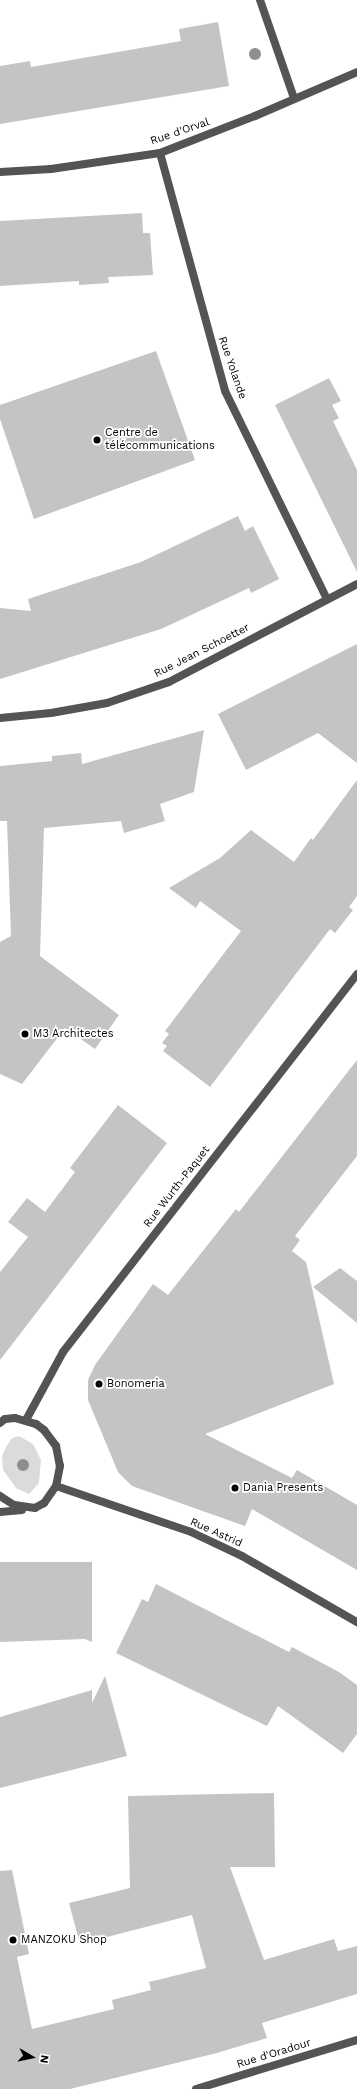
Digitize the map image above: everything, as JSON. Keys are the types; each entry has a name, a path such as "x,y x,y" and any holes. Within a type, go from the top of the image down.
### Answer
{"street":[{"path":"260,0 294,98"},
{"name":"Rue d'Orval","path":"0,172 51,169 160,153 255,116 357,72"},
{"name":"Rue Yolande","path":"160,153 225,391 327,599"},
{"name":"Rue Jean Schoetter","path":"0,718 51,713 107,703 169,682 357,584"},
{"name":"Rue Wurth-Paquet","path":"26,1420 63,1352 357,974"},
{"path":"0,1512 35,1508 44,1503 56,1486 60,1466 56,1446 44,1430 26,1420 2,1421"},
{"name":"Rue Astrid","path":"56,1486 191,1532 242,1556 357,1622"},
{"path":"0,1496 14,1505 35,1508"},
{"name":"Rue d'Oradour","path":"196,2089 357,2040"}],"shaded area":[{"path":"19,1436 33,1444 41,1460 39,1483 29,1494 16,1488 3,1470 2,1456 6,1447 12,1438"}],"building":[{"path":"218,22 229,86 0,124 0,66 30,61 31,67 181,41 179,29"},
{"path":"142,213 143,233 150,233 153,275 108,277 109,283 79,285 79,281 0,286 0,221"},
{"name":"Centre de télécommunications","path":"156,351 195,460 34,519 0,419 0,405"},
{"path":"329,378 341,401 332,405 339,418 333,421 357,470 357,572 275,405"},
{"path":"238,516 245,531 253,526 279,579 251,593 249,588 161,629 0,679 0,608 31,611 28,599 141,562"},
{"path":"357,644 357,763 318,733 246,770 218,714"},
{"path":"204,730 194,792 160,804 165,821 124,833 121,821 44,828 40,956 119,1015 95,1049 65,1028 22,1084 0,1074 0,942 11,936 7,821 0,821 0,766 52,761 52,756 81,753 82,764"},
{"path":"357,780 357,896 349,907 353,910 335,933 330,929 210,1087 163,1051 167,1046 162,1043 169,1034 165,1031 241,931 200,901 196,908 169,888 220,858 251,830 294,862 311,838 313,840"},
{"path":"357,1060 357,1156 295,1236 300,1240 292,1251 306,1262 334,1384 205,1434 292,1478 297,1470 357,1505 357,1570 252,1509 245,1526 132,1486 118,1472 88,1400 88,1380 95,1365 153,1284 168,1295 236,1209 239,1212"},
{"path":"118,1105 167,1143 0,1360 0,1272 28,1237 8,1222 27,1198 45,1212 75,1172 70,1168"},
{"path":"340,1268 357,1281 357,1323 313,1287"},
{"path":"0,1562 92,1562 92,1642 85,1639 0,1642"},
{"path":"156,1584 289,1652 292,1647 339,1672 357,1685 357,1734 343,1753 278,1706 267,1726 116,1653 142,1599 148,1602"},
{"path":"105,1676 127,1756 0,1788 0,1717 92,1690 92,1703"},
{"path":"274,1793 275,1867 230,1867 264,1960 334,1939 338,1951 357,1946 357,1994 262,2023 267,2038 217,2053 70,2089 0,2089 0,1871 12,1870 29,1954 17,1957 32,2029 114,2009 112,2000 151,1990 149,1982 206,1968 192,1915 80,1944 69,1903 130,1888 128,1796"}],"place":[{"name":"Centre de télécommunications","path":"97,440"},
{"name":"M3 Architectes","path":"25,1034"},
{"name":"Bonomeria","path":"99,1384"},
{"name":"Dania Presents","path":"235,1488"},
{"name":"MANZOKU Shop","path":"13,1940"}]}
